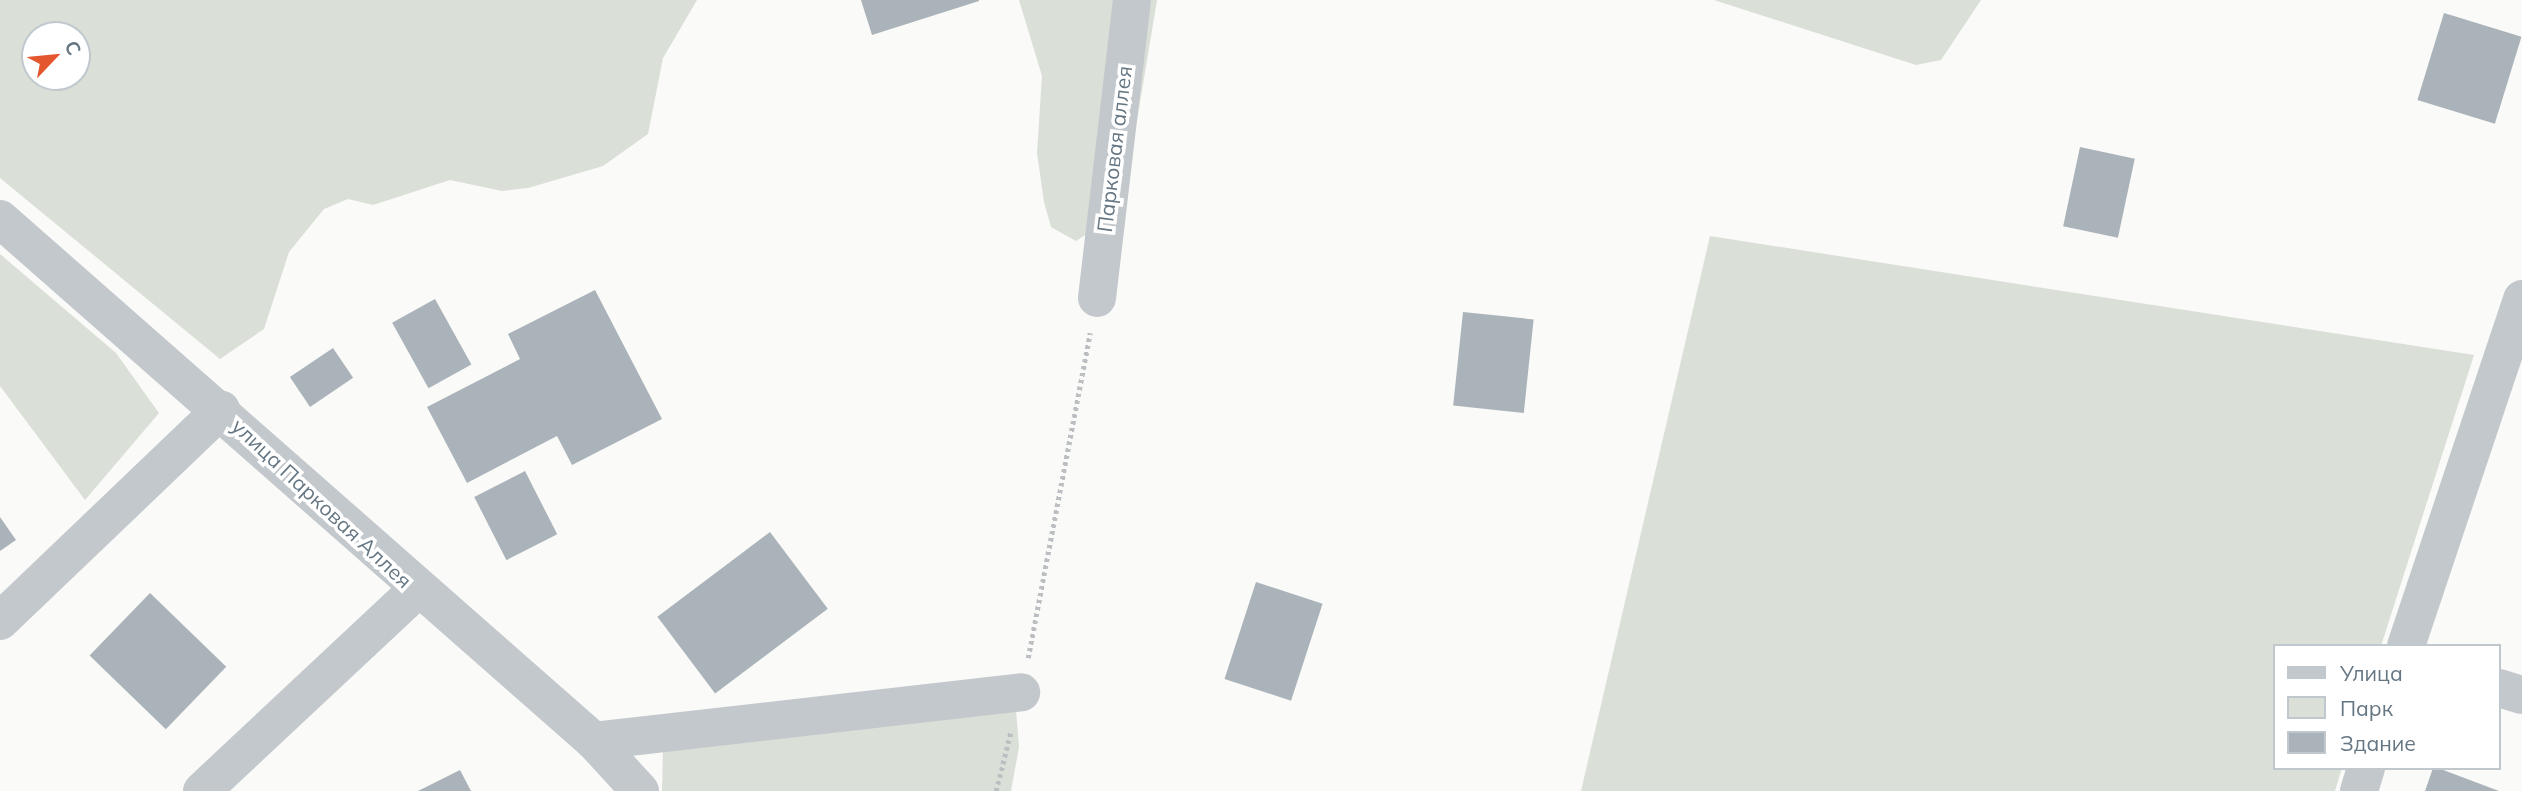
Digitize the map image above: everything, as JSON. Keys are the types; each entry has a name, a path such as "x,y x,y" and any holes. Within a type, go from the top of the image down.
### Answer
{"street":[{"name":"Парковая аллея","path":"1097,298 1132,0"},
{"name":"улица Парковая Аллея","path":"0,219 221,410 416,590 594,741 640,791"},
{"path":"2407,644 2522,299"},
{"path":"0,621 221,410"},
{"path":"202,791 416,590"},
{"path":"2501,689 2522,695"},
{"path":"594,741 1021,692"},
{"path":"2359,791 2365,770"}],"path":[{"path":"996,791 1021,692 1097,298"}],"green space":[{"path":"0,0 697,0 663,58 648,134 603,166 528,188 502,191 450,180 373,205 348,199 324,209 289,252 264,329 220,359 0,178"},
{"path":"1019,0 1157,0 1122,211 1076,241 1051,227 1044,202 1037,153 1042,76"},
{"path":"1714,0 1981,0 1941,60 1916,65"},
{"path":"1710,236 2474,355 2382,644 2274,644 2274,770 2341,770 2335,791 1581,791"},
{"path":"0,254 116,353 159,413 85,500 0,386"},
{"path":"1016,710 1019,747 1011,791 662,791 663,746"}],"building":[{"path":"861,0 979,0 979,1 872,35"},
{"path":"2444,13 2521,37 2495,124 2417,100"},
{"path":"2080,147 2135,159 2118,238 2063,226"},
{"path":"595,290 662,419 572,465 557,436 467,483 427,407 520,359 508,334"},
{"path":"435,299 471,365 429,388 392,323"},
{"path":"1463,312 1534,319 1524,413 1453,405"},
{"path":"333,348 353,378 310,407 290,377"},
{"path":"525,471 557,534 506,560 474,497"},
{"path":"0,517 16,540 0,551"},
{"path":"770,532 828,609 715,694 657,617"},
{"path":"1256,582 1323,604 1291,701 1224,679"},
{"path":"150,593 226,667 166,729 90,656"},
{"path":"460,770 471,791 418,791"},
{"path":"2432,770 2443,770 2499,791 2425,791"}]}
